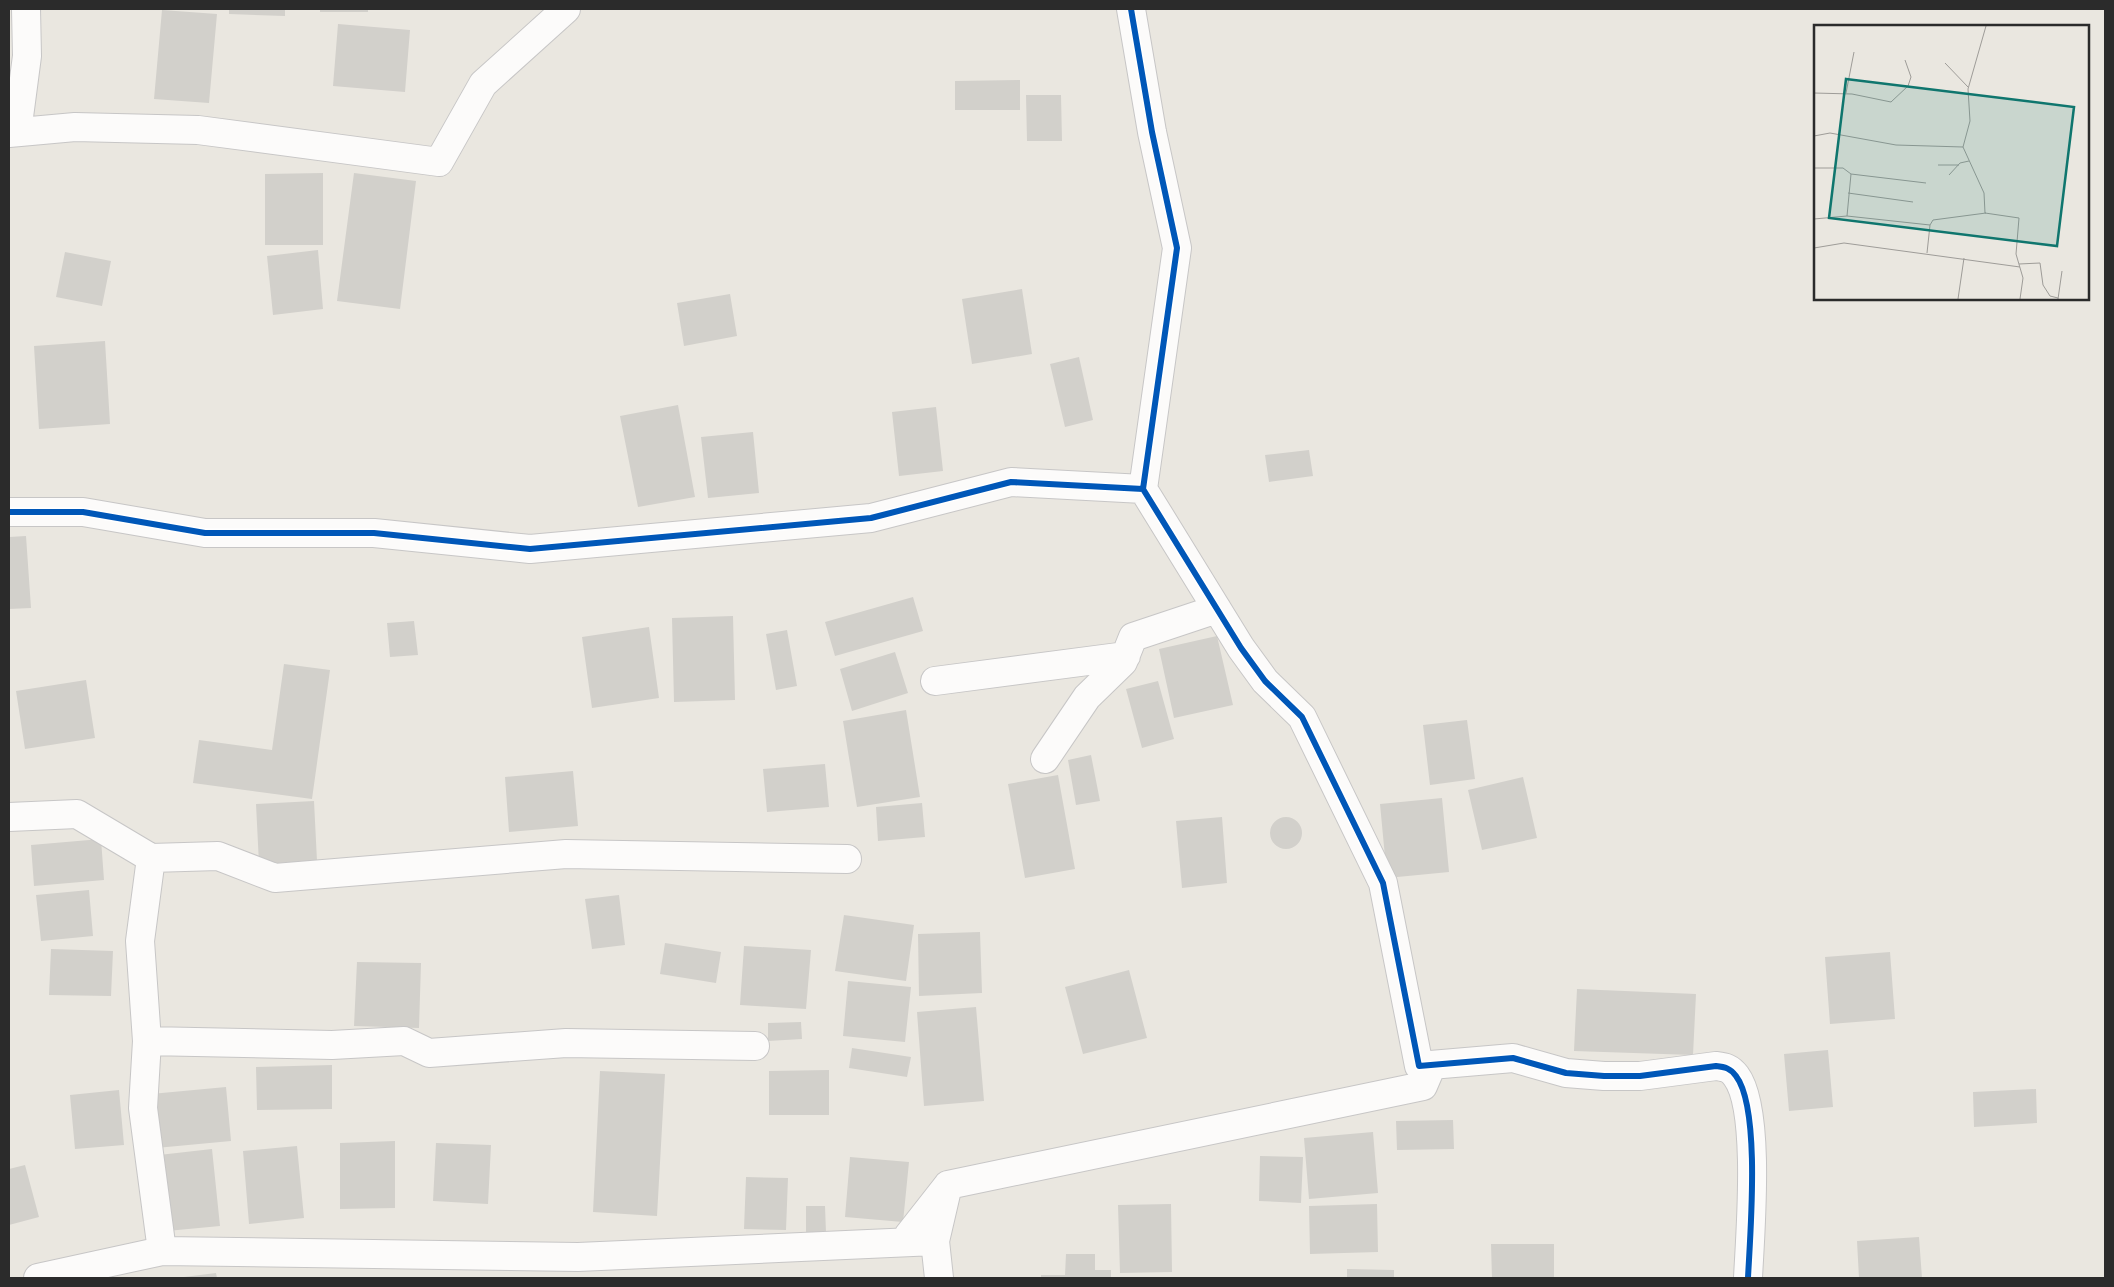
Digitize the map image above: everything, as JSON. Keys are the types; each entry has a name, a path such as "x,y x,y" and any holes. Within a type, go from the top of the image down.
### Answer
{"street":[{"path":"26,9 28,56 13,132 75,127 198,130 439,162 483,84 566,9"},
{"path":"1131,9 1152,132 1178,248 1143,488 1217,610 1265,681 1302,717 1383,883 1419,1066 1514,1058 1566,1073 1604,1076 1640,1076 1716,1066 1728,1068 1736,1076 1741,1086 1751,1147 1752,1207 1748,1278"},
{"path":"9,512 84,512 205,533 374,533 530,549 871,518 1011,482 1143,488"},
{"path":"1045,759 1087,698 1123,662 1133,637 1217,610"},
{"path":"935,681 1126,656"},
{"path":"9,817 77,814 150,858 218,856 275,878 566,854 847,859"},
{"path":"150,858 140,942 147,1041 143,1108 162,1251"},
{"path":"147,1041 332,1045 404,1041 429,1054 566,1043 755,1046"},
{"path":"939,1278 935,1241 948,1185 1423,1086 1432,1065"},
{"path":"38,1278 162,1251 578,1257 935,1241"}],"building":[{"path":"229,9 285,9 285,16 229,14"},
{"path":"320,9 368,9 368,12 320,12"},
{"path":"162,10 217,14 209,103 154,99"},
{"path":"338,24 410,30 405,92 333,86"},
{"path":"1020,80 1020,110 955,110 955,81"},
{"path":"1026,95 1061,95 1062,141 1027,141"},
{"path":"323,173 323,245 265,245 265,174"},
{"path":"354,173 416,181 400,309 337,301"},
{"path":"318,250 323,309 273,315 267,256"},
{"path":"65,252 111,261 102,306 56,297"},
{"path":"1022,289 1032,354 972,364 962,299"},
{"path":"730,294 737,336 684,346 677,303"},
{"path":"105,341 110,424 39,429 34,346"},
{"path":"1079,357 1093,420 1065,427 1050,364"},
{"path":"678,405 695,497 638,507 620,416"},
{"path":"936,407 943,471 899,476 892,412"},
{"path":"753,432 759,493 708,498 701,437"},
{"path":"1309,450 1313,476 1269,482 1265,455"},
{"path":"26,536 31,608 9,609 9,537"},
{"path":"913,597 923,631 835,656 825,622"},
{"path":"733,616 735,700 674,702 672,618"},
{"path":"414,621 418,655 390,657 387,623"},
{"path":"649,627 659,698 592,708 582,637"},
{"path":"787,630 797,686 776,690 766,634"},
{"path":"1217,636 1233,705 1174,718 1159,649"},
{"path":"895,652 908,693 852,711 840,669"},
{"path":"284,664 330,670 312,799 193,783 199,740 272,750"},
{"path":"86,680 95,738 25,749 16,691"},
{"path":"1158,681 1174,739 1142,748 1126,689"},
{"path":"906,710 920,797 857,807 843,721"},
{"path":"1467,720 1475,779 1430,785 1423,725"},
{"path":"1091,755 1100,801 1076,805 1068,760"},
{"path":"825,764 829,807 767,812 763,769"},
{"path":"573,771 578,826 509,832 505,777"},
{"path":"1058,775 1075,869 1025,878 1008,784"},
{"path":"1523,777 1537,838 1482,850 1468,790"},
{"path":"1442,798 1449,872 1387,878 1380,804"},
{"path":"314,801 317,861 259,864 256,804"},
{"path":"922,803 925,837 878,841 876,807"},
{"path":"1222,817 1227,883 1182,888 1176,821"},
{"path":"1286,817 1292,818 1297,822 1301,827 1301,839 1297,844 1292,848 1286,849 1280,848 1275,844 1271,839 1270,833 1271,827 1275,822 1280,818"},
{"path":"101,839 104,880 34,886 31,845"},
{"path":"89,890 93,936 41,941 36,895"},
{"path":"619,895 625,945 592,949 585,899"},
{"path":"844,915 914,925 906,981 835,971"},
{"path":"980,932 982,993 919,996 918,934"},
{"path":"665,943 721,952 716,983 660,974"},
{"path":"744,946 811,950 806,1009 740,1005"},
{"path":"51,949 113,951 111,996 49,995"},
{"path":"1890,952 1895,1019 1830,1024 1825,957"},
{"path":"357,962 421,963 419,1028 354,1026"},
{"path":"1129,970 1147,1038 1083,1054 1065,987"},
{"path":"848,981 911,987 905,1042 843,1036"},
{"path":"1577,989 1696,994 1693,1055 1574,1051"},
{"path":"976,1007 984,1101 924,1106 917,1012"},
{"path":"801,1022 802,1039 768,1041 768,1023"},
{"path":"852,1048 911,1057 907,1077 849,1068"},
{"path":"1828,1050 1833,1107 1789,1111 1784,1054"},
{"path":"332,1065 332,1109 257,1110 256,1067"},
{"path":"829,1070 829,1115 769,1115 769,1071"},
{"path":"600,1071 665,1074 657,1216 593,1212"},
{"path":"226,1087 231,1141 156,1148 151,1094"},
{"path":"2036,1089 2037,1123 1974,1127 1973,1092"},
{"path":"119,1090 124,1145 75,1149 70,1095"},
{"path":"1453,1120 1454,1149 1397,1150 1396,1121"},
{"path":"1373,1132 1378,1193 1309,1199 1304,1138"},
{"path":"395,1141 395,1208 340,1209 340,1143"},
{"path":"436,1143 491,1145 488,1204 433,1201"},
{"path":"297,1146 304,1218 249,1224 243,1151"},
{"path":"212,1149 220,1226 167,1231 159,1155"},
{"path":"1260,1156 1303,1157 1301,1203 1259,1201"},
{"path":"850,1157 909,1162 903,1222 845,1217"},
{"path":"25,1165 39,1217 9,1225 9,1169"},
{"path":"746,1177 788,1178 786,1230 744,1229"},
{"path":"1171,1204 1172,1272 1120,1273 1118,1205"},
{"path":"1377,1204 1378,1252 1310,1254 1309,1206"},
{"path":"806,1206 825,1206 826,1233 806,1233"},
{"path":"1919,1237 1922,1278 1859,1278 1857,1241"},
{"path":"1491,1244 1554,1244 1554,1278 1492,1278"},
{"path":"1066,1254 1095,1254 1095,1270 1111,1270 1111,1278 1041,1278 1041,1275 1065,1275"},
{"path":"1347,1269 1394,1270 1394,1278 1347,1278"},
{"path":"216,1273 217,1278 184,1277"}],"cycle path":[{"path":"9,512 83,512 205,533 374,533 530,549 871,518 1011,482 1143,489 1177,248 1152,132 1131,9"},
{"path":"1143,489 1241,648 1265,681 1302,717 1383,883 1419,1066 1513,1058 1566,1073 1604,1076 1640,1076 1716,1066 1725,1067 1736,1076 1744,1092 1749,1115 1752,1204 1748,1278"}]}
